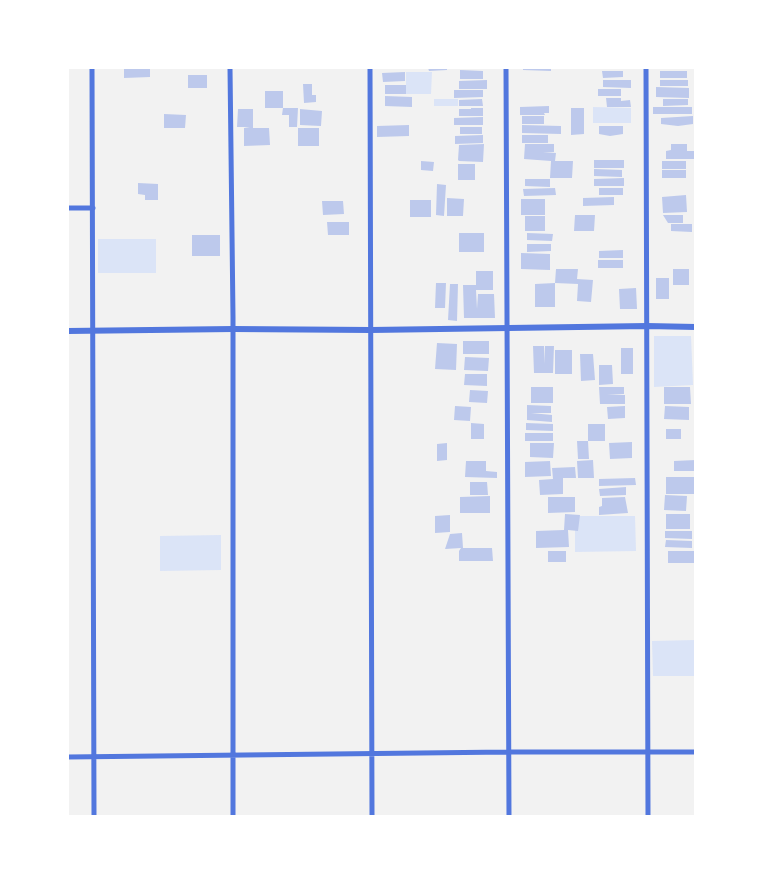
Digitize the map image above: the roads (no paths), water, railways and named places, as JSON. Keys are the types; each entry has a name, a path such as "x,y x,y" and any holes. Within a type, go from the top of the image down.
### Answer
{"street":[{"path":"92,68 94,816"},
{"path":"230,68 233,329 233,816"},
{"path":"370,68 372,816"},
{"path":"506,68 509,816"},
{"path":"646,68 648,816"},
{"path":"68,208 93,208"},
{"path":"68,331 696,327"},
{"path":"68,757 371,753 696,752"}]}
